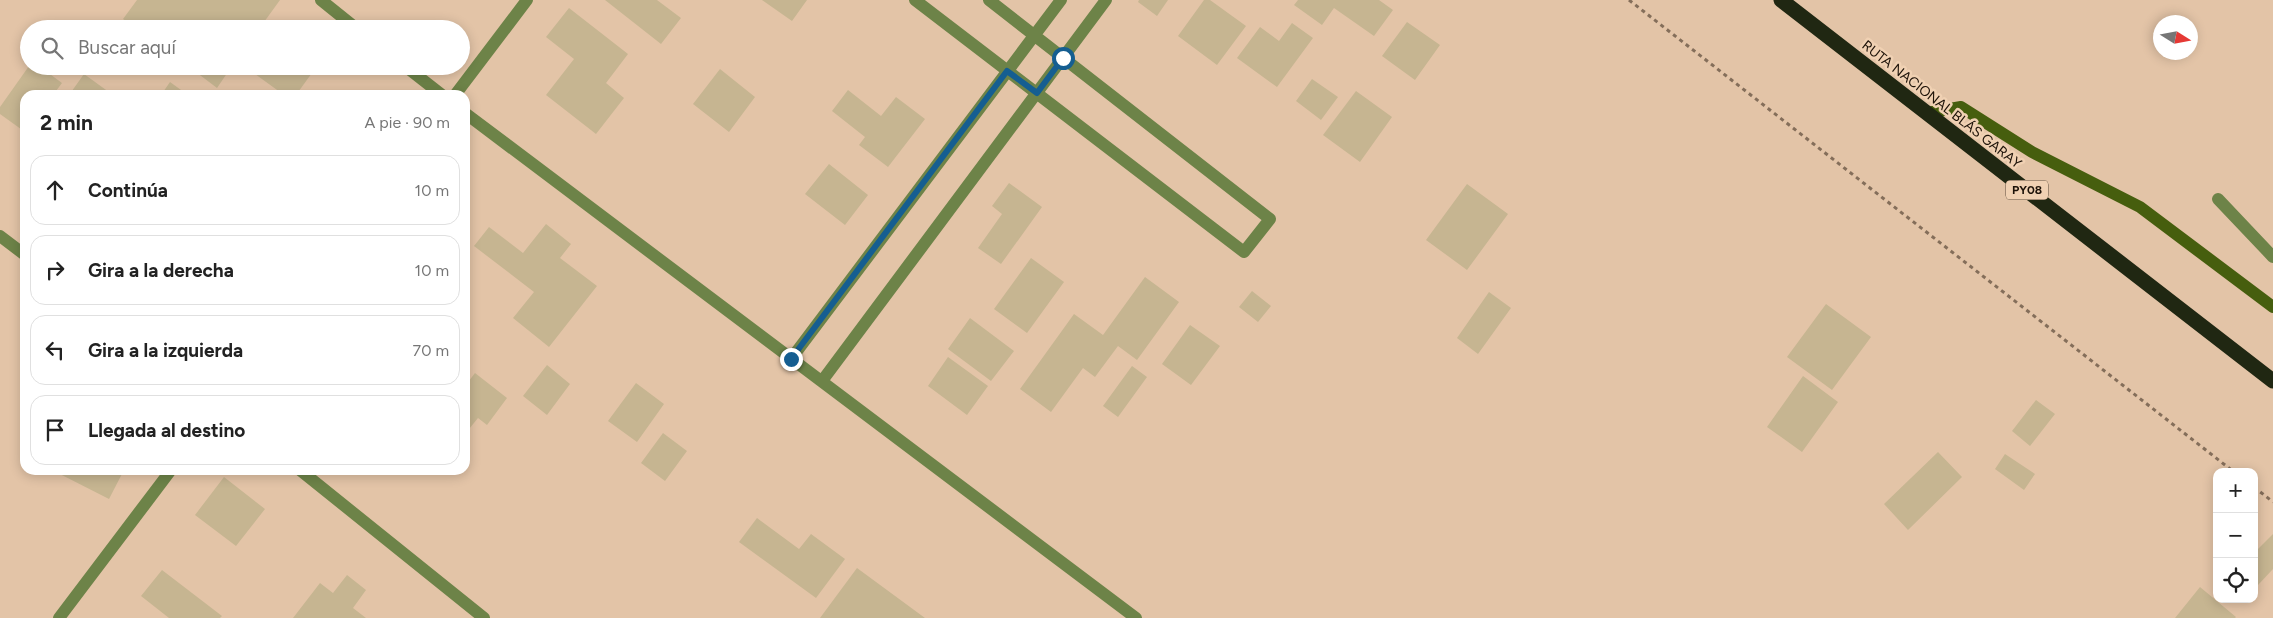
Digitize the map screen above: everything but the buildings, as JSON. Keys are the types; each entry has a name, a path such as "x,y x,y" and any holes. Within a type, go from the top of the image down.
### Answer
{"highway":[{"name":"RUTA NACIONAL BLÁS GARAY","path":"1780,0 2273,381"}],"street":[{"path":"321,0 347,20"},
{"path":"459,90 527,0"},
{"path":"915,0 1244,252 1270,219 989,0"},
{"path":"791,359 1060,0"},
{"path":"822,382 1106,0"},
{"path":"416,75 436,90"},
{"path":"1927,114 1960,107 2032,152 2140,208 2273,307"},
{"path":"470,117 1136,618"},
{"path":"2218,199 2271,253"},
{"path":"0,236 20,251"},
{"path":"59,618 167,475"},
{"path":"306,475 484,618"}],"path":[{"path":"1629,0 2229,468"},
{"path":"2258,490 2273,502"}],"route":[{"path":"791,359 1007,71 1037,93 1063,58"}]}
